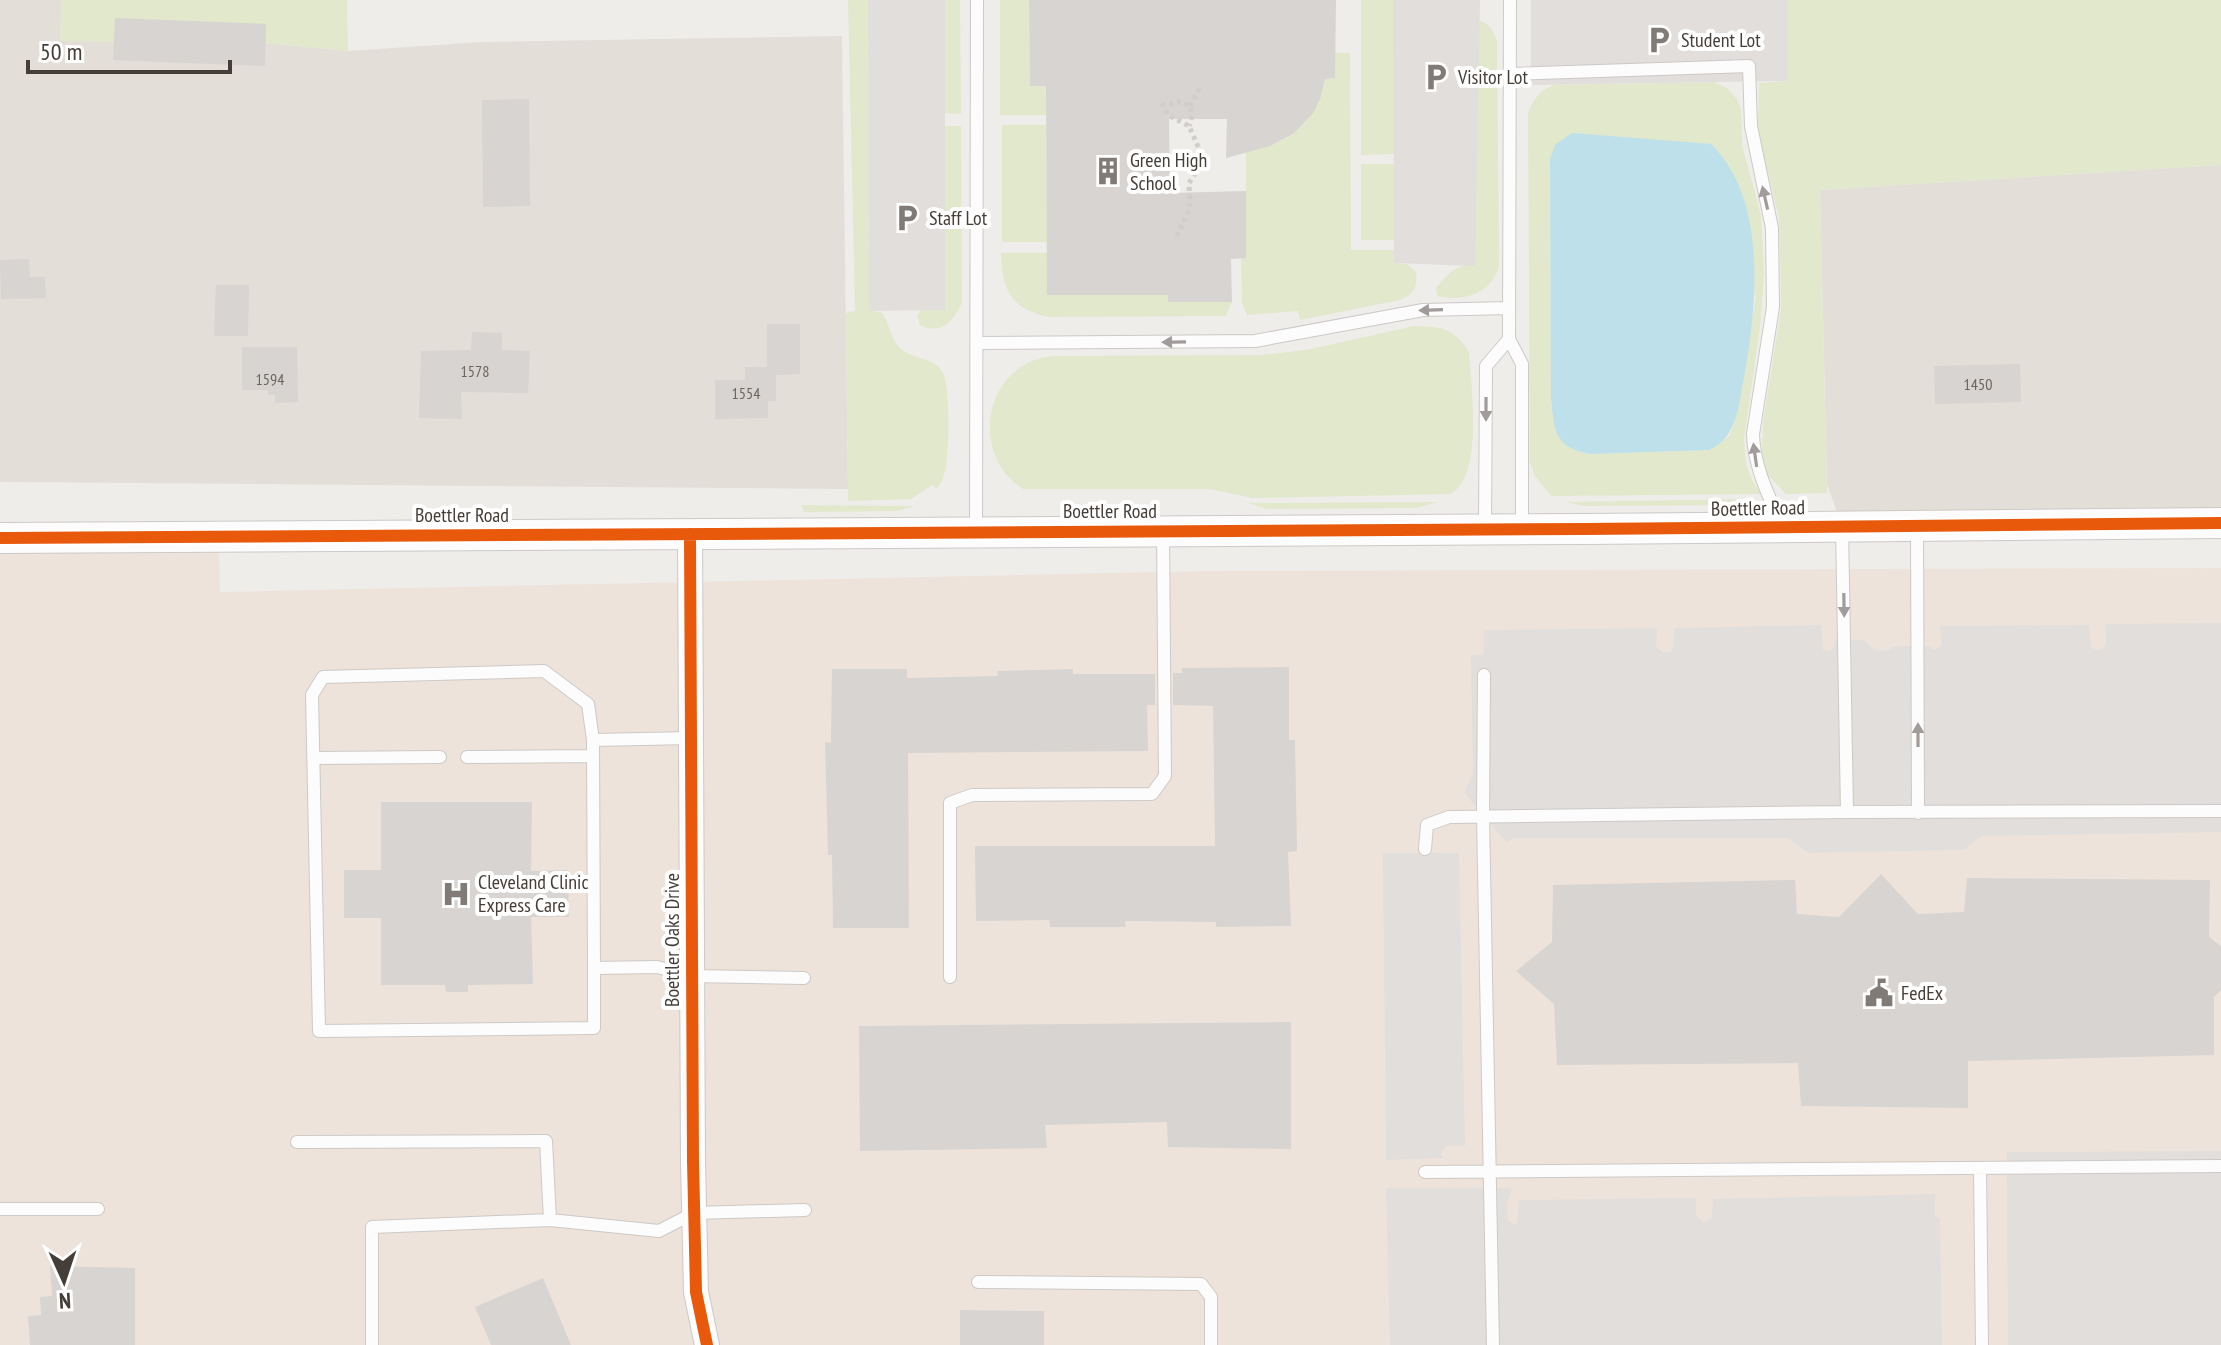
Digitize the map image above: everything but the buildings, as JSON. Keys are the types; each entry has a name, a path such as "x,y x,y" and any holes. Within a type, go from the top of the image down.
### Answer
{"street":[{"name":"Boettler Road","path":"0,538 2221,523"},
{"name":"Boettler Oaks Drive","path":"690,534 694,1213 696,1292 707,1345"}],"lane":[{"path":"976,531 977,0"},
{"path":"1510,0 1509,339 1522,364 1522,530"},
{"path":"1511,74 1749,66 1751,126 1772,228 1773,260 1773,307 1753,434 1756,467 1782,528"},
{"path":"977,343 1255,341 1423,310 1509,308"},
{"path":"1485,530 1486,366 1509,339"},
{"path":"1917,526 1918,813"},
{"path":"1842,527 1847,812"},
{"path":"950,977 950,803 972,795 1152,794 1165,776 1163,531"},
{"path":"544,671 588,704 593,756 594,1028 319,1031 312,695 323,677 544,671"},
{"path":"1484,675 1483,816 1493,1345"},
{"path":"593,740 691,738"},
{"path":"467,757 593,756"},
{"path":"314,758 440,757"},
{"path":"1425,849 1427,825 1449,817 2221,811"},
{"path":"594,968 657,967 692,976 804,978"},
{"path":"297,1142 546,1141 550,1220"},
{"path":"1425,1172 2221,1166"},
{"path":"1980,1168 1982,1345"},
{"path":"0,1209 98,1209"},
{"path":"372,1345 372,1227 550,1220 659,1231 694,1213 805,1210"},
{"path":"978,1282 1201,1284 1211,1297 1211,1345"}],"path":[{"path":"1189,126 1192,115 1190,106 1201,86"},
{"path":"1177,236 1190,208 1189,183 1201,164 1201,153 1189,126 1168,115 1163,105 1180,102 1190,106"}],"shaded area":[{"path":"0,0 61,0 61,41 277,44 348,51 481,42 842,36 848,489 0,482"},
{"name":"Staff Lot","path":"868,0 945,0 945,310 869,311"},
{"name":"Visitor Lot","path":"1393,0 1480,0 1475,266 1394,263"},
{"name":"Student Lot","path":"1531,0 1787,0 1787,81 1531,85"},
{"path":"2221,165 2221,523 1842,527 1827,484 1820,190"},
{"path":"219,537 220,592 1204,571 2221,568 2221,1345 0,1345 0,538"},
{"path":"2221,623 2221,832 1982,836 1963,850 1808,853 1787,838 1515,838 1506,842 1464,793 1473,774 1471,655 1482,655 1484,652 1484,630 1657,628 1656,646 1662,652 1670,652 1674,628 1821,625 1823,650 1829,651 1834,647 1835,640 1864,640 1879,651 1894,646 1939,648 1942,644 1940,626 2089,625 2091,648 2099,650 2105,646 2105,624"},
{"path":"1383,853 1459,853 1465,1146 1446,1146 1441,1154 1443,1158 1386,1160"},
{"path":"2221,1151 2221,1345 2008,1345 2007,1152"},
{"path":"1386,1188 1512,1188 1507,1204 1508,1220 1513,1224 1517,1223 1519,1200 1696,1198 1696,1216 1704,1222 1712,1217 1713,1199 1935,1194 1935,1216 1940,1219 1942,1345 1390,1345"}],"green space":[{"path":"61,0 347,0 348,51 277,44 60,41"},
{"path":"848,0 868,0 869,310 882,313 896,343 904,351 938,366 947,391 948,441 943,479 937,489 932,485 911,499 848,501 846,313 855,311"},
{"path":"944,0 960,0 961,114 945,113"},
{"path":"1000,0 1029,0 1030,85 1080,86 1079,115 1000,115"},
{"path":"1361,0 1393,0 1394,154 1361,155"},
{"path":"1787,0 2221,0 2221,165 1820,190 1827,493 1786,494 1767,474 1762,454 1763,422 1781,310 1781,287 1779,218 1758,132 1759,83 1787,81"},
{"path":"1453,19 1486,23 1497,41 1499,266 1490,283 1475,294 1447,298 1437,296 1436,288 1456,269 1474,265"},
{"path":"1335,53 1350,53 1351,250 1394,250 1394,263 1407,264 1416,272 1416,286 1400,300 1300,320 1298,311 1247,315 1242,303 1241,258 1246,257 1246,151 1287,137 1307,119 1325,79 1335,78"},
{"path":"1714,82 1727,88 1737,99 1741,110 1742,145 1761,215 1764,274 1760,327 1744,439 1746,464 1761,494 1551,496 1535,476 1530,463 1528,114 1537,96 1553,85","holes":["1550,160 1756,296 1734,424 1729,436 1709,450 1591,454 1570,447 1555,429 1551,398"]},
{"path":"1002,125 1046,125 1047,242 1002,242"},
{"path":"945,126 961,126 962,303 946,325 934,329 920,325 917,316 921,310 945,309"},
{"path":"1361,164 1394,164 1394,240 1361,240"},
{"path":"1001,253 1047,253 1047,295 1168,295 1169,302 1232,302 1226,316 1050,317 1026,309 1011,296 1004,278"},
{"path":"1414,326 1446,330 1469,352 1473,407 1471,451 1468,470 1461,485 1450,494 1253,498 1209,489 1023,489 1005,473 995,454 990,433 992,411 999,391 1013,374 1031,361 1055,356 1260,355 1306,350"},
{"path":"1754,500 1748,505 1584,506 1566,502"},
{"path":"1438,502 1416,508 1267,509 1248,503"},
{"path":"801,505 915,506 897,511 804,512"}],"water":[{"path":"1572,133 1711,144 1729,167 1742,194 1754,255 1749,349 1735,420 1726,437 1709,450 1591,454 1570,447 1558,436 1551,398 1550,160 1555,145"}],"cycle path":[{"path":"0,538 2221,523"},
{"path":"690,534 693,1161 696,1292 707,1345"}],"place":[{"name":"Student Lot","path":"1659,40"},
{"name":"Visitor Lot","path":"1436,77"},
{"name":"Green High School","path":"1108,171"},
{"name":"Staff Lot","path":"907,218"},
{"name":"Cleveland Clinic Express Care","path":"456,894"},
{"name":"FedEx","path":"1879,993"}]}
